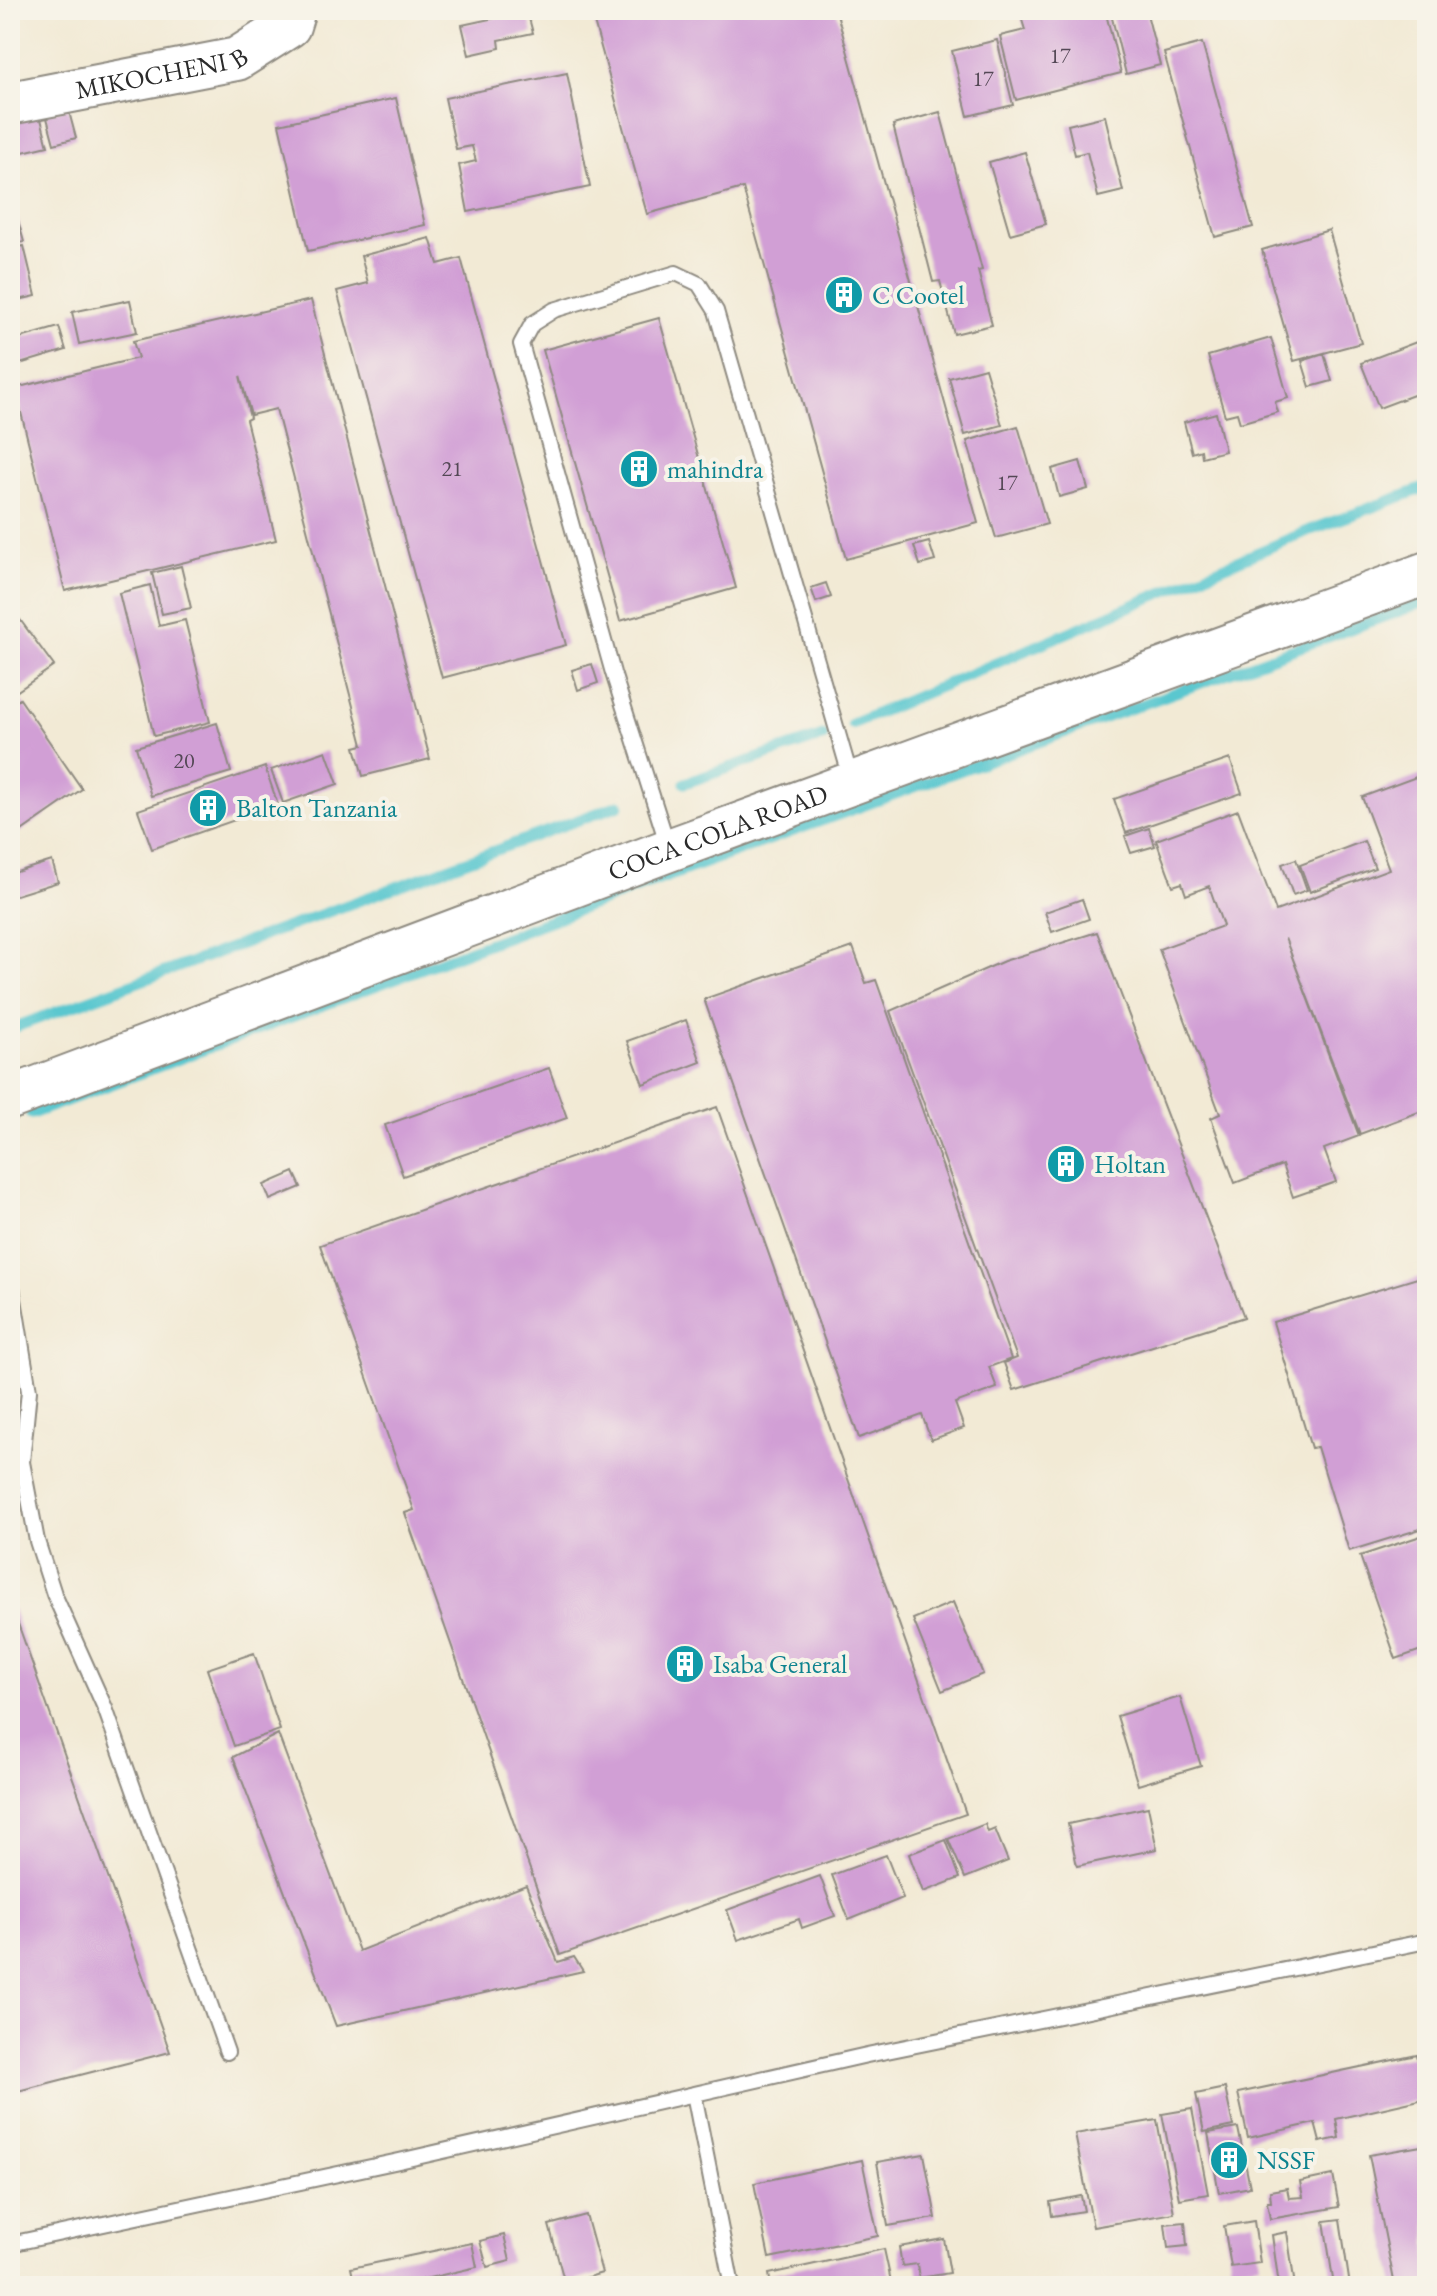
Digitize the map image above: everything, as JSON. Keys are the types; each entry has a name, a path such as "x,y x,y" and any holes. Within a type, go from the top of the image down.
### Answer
{"main road":[{"name":"MIKOCHENI B","path":"10,103 237,59 289,26 294,10"},
{"name":"COCA COLA ROAD","path":"10,1098 669,850 1427,573"}],"lane":[{"path":"669,850 613,673 521,344 532,324 554,310 676,273 699,284 716,311 853,784"},
{"path":"10,1275 29,1391 16,1465 37,1541 54,1594 105,1708 227,2052"},
{"path":"10,2244 694,2094 1427,1941"},
{"path":"694,2094 732,2286"}],"building":[{"name":"C Cootel","path":"637,10 836,10 978,523 846,559 743,188 647,214 594,22"},
{"path":"1019,10 1105,10 1121,73 1016,100 1000,36 1025,30"},
{"path":"1110,10 1146,10 1160,65 1126,74"},
{"path":"527,11 533,33 499,40 500,48 469,55 462,25"},
{"path":"997,40 1013,105 968,116 952,51"},
{"path":"1202,43 1253,227 1215,237 1164,53"},
{"path":"567,73 590,187 468,212 459,165 476,161 472,146 456,149 445,98"},
{"path":"396,98 425,225 308,251 279,124"},
{"path":"68,108 76,138 54,144 46,114"},
{"path":"940,112 982,270 978,271 992,325 954,334 940,281 933,282 893,125"},
{"path":"40,115 48,146 10,155 10,123"},
{"path":"1105,116 1123,191 1098,197 1087,152 1075,155 1068,125"},
{"path":"1025,152 1046,224 1010,234 989,162"},
{"path":"10,191 24,242 10,245"},
{"path":"1329,230 1361,343 1294,361 1262,250"},
{"path":"430,238 438,264 461,258 566,645 442,678 337,291 368,283 361,256"},
{"path":"24,246 36,296 10,302 10,249"},
{"path":"130,300 137,332 79,344 72,312"},
{"path":"311,300 430,759 363,776 355,747 363,745 276,409 251,415 240,376 250,418 246,420 276,540 65,591 15,388 138,358 133,341"},
{"name":"mahindra","path":"659,318 736,588 620,621 543,350"},
{"path":"59,327 66,350 10,367 10,341"},
{"path":"1271,338 1288,398 1275,402 1278,412 1240,423 1237,413 1225,416 1208,356"},
{"path":"1427,338 1427,390 1379,408 1361,363"},
{"path":"1324,354 1332,381 1310,387 1302,361"},
{"path":"985,368 1002,425 965,435 949,378"},
{"path":"1216,413 1225,451 1202,457 1201,450 1192,453 1184,422"},
{"path":"1018,426 1047,524 996,538 967,441"},
{"path":"1080,461 1088,489 1059,497 1052,469"},
{"path":"929,542 935,561 920,565 914,546"},
{"path":"181,566 191,608 162,614 152,573"},
{"path":"826,583 831,597 816,602 811,588"},
{"path":"150,585 159,626 185,620 210,722 154,736 119,593"},
{"path":"10,606 54,666 10,696"},
{"path":"592,664 598,683 578,690 572,670"},
{"path":"20,699 82,789 10,839 10,706"},
{"name":"Balton Tanzania","path":"217,723 231,772 151,796 136,747"},
{"path":"326,751 338,784 283,803 271,770"},
{"path":"1230,759 1242,793 1126,833 1114,799"},
{"name":"Balton Tanzania","path":"265,767 278,805 152,849 138,810"},
{"path":"1427,773 1427,1109 1360,1134 1285,938 1359,1136 1324,1149 1336,1182 1293,1197 1282,1165 1235,1183 1211,1118 1220,1114 1159,949 1223,926 1209,886 1186,895 1182,883 1173,886 1156,840 1238,810 1276,911 1389,869 1362,797"},
{"path":"1149,828 1155,846 1131,853 1125,836"},
{"path":"1364,841 1375,868 1310,892 1300,865"},
{"path":"1296,859 1307,890 1293,895 1282,864"},
{"path":"52,861 58,882 10,897 10,874"},
{"path":"1082,899 1089,919 1052,932 1045,912"},
{"name":"Holtan","path":"1097,932 1244,1317 1014,1390 1004,1363 1017,1358 890,1011 1004,961"},
{"path":"853,947 866,983 876,980 1011,1359 989,1367 997,1388 955,1403 964,1428 931,1440 922,1415 859,1438 704,999"},
{"path":"686,1020 701,1062 643,1084 627,1041"},
{"path":"549,1068 567,1118 403,1176 385,1125"},
{"name":"Isaba General","path":"717,1107 966,1814 560,1955 405,1513 414,1510 320,1245"},
{"path":"294,1172 301,1187 270,1200 264,1185"},
{"path":"1427,1275 1427,1527 1349,1551 1317,1447 1311,1448 1273,1322"},
{"path":"1427,1534 1427,1648 1396,1659 1360,1556"},
{"path":"10,1601 170,2052 10,2093"},
{"path":"953,1602 983,1674 942,1691 913,1619"},
{"path":"254,1653 280,1730 234,1746 207,1669"},
{"path":"1180,1697 1201,1766 1138,1785 1117,1716"},
{"path":"278,1734 359,1951 526,1885 558,1962 574,1957 583,1971 336,2026 233,1757"},
{"path":"1148,1807 1157,1849 1077,1866 1068,1824"},
{"path":"985,1824 988,1832 995,1829 1008,1861 965,1878 948,1839"},
{"path":"946,1840 960,1878 923,1892 909,1854"},
{"path":"886,1855 903,1898 849,1920 832,1875"},
{"path":"820,1876 835,1916 802,1928 799,1919 738,1940 727,1910"},
{"path":"1417,2055 1424,2099 1336,2119 1339,2138 1320,2142 1315,2123 1248,2138 1238,2093"},
{"path":"1225,2088 1233,2126 1204,2132 1196,2094"},
{"path":"1192,2109 1208,2194 1179,2199 1162,2114"},
{"path":"1157,2120 1174,2213 1093,2227 1075,2134"},
{"name":"NSSF","path":"1238,2128 1250,2187 1219,2193 1208,2133"},
{"path":"1427,2145 1427,2286 1395,2286 1369,2155"},
{"path":"924,2154 936,2218 888,2226 877,2162"},
{"path":"862,2160 878,2236 769,2258 754,2183"},
{"path":"1333,2175 1339,2207 1270,2219 1267,2202 1271,2202 1270,2191 1287,2188 1289,2198 1303,2197 1300,2182"},
{"path":"1081,2196 1084,2211 1052,2216 1050,2202"},
{"path":"586,2215 602,2273 565,2284 549,2225"},
{"path":"1340,2219 1350,2286 1334,2286 1324,2221"},
{"name":"NSSF","path":"1254,2221 1260,2263 1231,2267 1224,2226"},
{"path":"1185,2222 1187,2246 1168,2248 1165,2224"},
{"path":"1287,2232 1295,2286 1279,2286 1272,2235"},
{"path":"504,2235 510,2261 487,2267 480,2241"},
{"path":"944,2239 950,2273 919,2278 917,2264 902,2266 899,2247"},
{"path":"472,2243 477,2267 394,2286 355,2286 351,2268"},
{"path":"884,2249 892,2286 771,2286 769,2274"}],"waterway":[{"path":"852,724 1308,531 1427,487"},
{"path":"31,1114 728,854 1427,601"},
{"path":"685,783 823,736"},
{"path":"10,1029 619,805"}],"place":[{"name":"C Cootel","path":"844,295"},
{"name":"mahindra","path":"639,469"},
{"name":"Balton Tanzania","path":"208,808"},
{"name":"Holtan","path":"1066,1164"},
{"name":"Isaba General","path":"685,1664"},
{"name":"NSSF","path":"1229,2160"}]}
